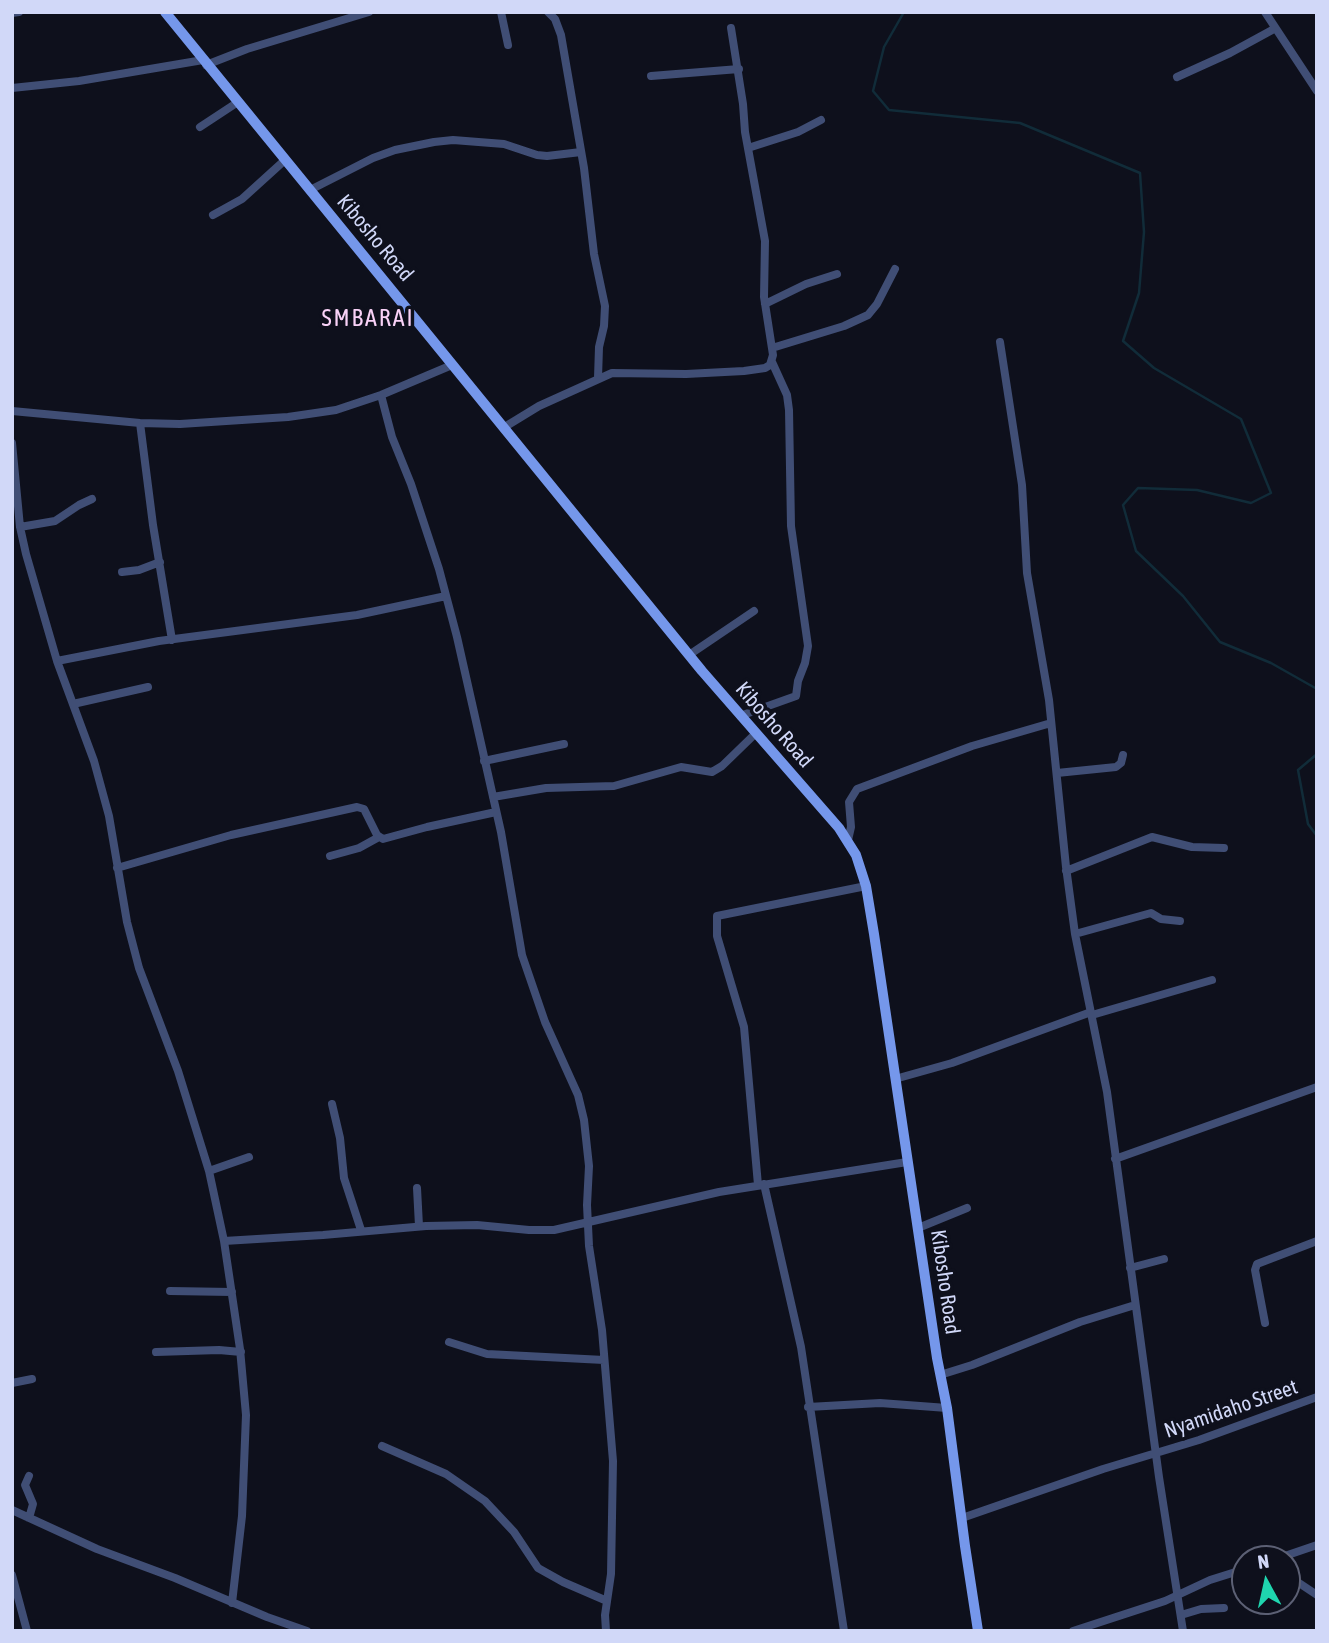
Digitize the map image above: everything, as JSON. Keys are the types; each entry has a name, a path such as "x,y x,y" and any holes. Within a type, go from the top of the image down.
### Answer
{"street":[{"path":"12,13 19,12"},
{"name":"Kibosho Road","path":"165,12 689,655 848,840 856,855 866,886 947,1408 978,1631"},
{"path":"12,88 204,63 369,12"},
{"path":"500,12 508,45"},
{"path":"548,12 555,19 561,35 605,313 599,347 598,378"},
{"path":"1265,12 1317,91"},
{"path":"731,28 748,148 765,241 765,304 772,362 787,395 789,410 791,526 808,646 796,696 740,716"},
{"path":"1177,77 1274,29"},
{"path":"651,76 738,69"},
{"path":"200,127 238,103"},
{"path":"748,148 798,132 821,120"},
{"path":"310,190 373,158 395,150 434,142 453,140 504,144 547,156 581,152"},
{"path":"213,215 242,199 285,160"},
{"path":"772,348 844,327 867,315 877,304 895,269"},
{"path":"765,304 806,284 837,274"},
{"path":"1000,342 1022,485 1027,573 1051,723 1066,871 1075,934 1107,1091 1183,1631"},
{"path":"503,428 539,406 598,378 623,373 744,372 765,368 772,362"},
{"path":"12,411 140,423 215,423 288,417 336,410 381,395 453,365"},
{"path":"381,395 392,437 411,484 457,636 493,797 522,955 545,1022 578,1096 584,1120 589,1166 587,1224 613,1461 611,1574 606,1631"},
{"path":"140,423 172,640"},
{"path":"12,443 20,527 28,564 57,661 103,793 127,922 139,968 178,1071 209,1171 224,1241 246,1415 243,1516 232,1603"},
{"path":"20,527 55,521 92,499"},
{"path":"122,572 139,570 160,562"},
{"path":"57,661 172,640 345,617 446,596"},
{"path":"689,655 754,611"},
{"path":"73,704 148,687"},
{"path":"848,840 851,827 849,802 857,789 972,746 1051,723"},
{"path":"493,797 546,788 614,786 681,767 712,772 722,766 755,734"},
{"path":"484,761 564,744"},
{"path":"1056,773 1116,767 1121,763 1123,755"},
{"path":"117,868 231,835 357,807 364,809 379,838"},
{"path":"330,856 359,848 379,838 496,812"},
{"path":"1066,871 1152,837 1192,847 1224,848"},
{"path":"844,1631 801,1347 761,1185 744,1027 717,936 717,916 866,886"},
{"path":"1075,934 1151,913 1161,919 1181,921"},
{"path":"895,1079 952,1063 1091,1014 1212,980"},
{"path":"1115,1159 1317,1087"},
{"path":"332,1104 342,1150 343,1171 361,1230"},
{"path":"209,1171 249,1157"},
{"path":"224,1241 419,1226 477,1225 542,1230 587,1224 664,1204 761,1185 907,1161"},
{"path":"417,1188 419,1226"},
{"path":"918,1228 967,1208"},
{"path":"1265,1323 1255,1270 1257,1264 1317,1241"},
{"path":"1130,1268 1164,1259"},
{"path":"170,1291 232,1292"},
{"path":"940,1375 1080,1322 1135,1305"},
{"path":"449,1342 487,1354 604,1360"},
{"path":"156,1352 240,1352"},
{"path":"12,1383 32,1379"},
{"name":"Nyamidaho Street","path":"962,1518 1199,1440 1317,1397"},
{"path":"808,1407 869,1403 947,1408"},
{"path":"382,1446 446,1474 485,1501 514,1532 538,1568 607,1601"},
{"path":"29,1476 25,1485 33,1504 29,1518"},
{"path":"12,1510 97,1549 307,1631"},
{"path":"1073,1631 1178,1595 1231,1573"},
{"path":"12,1575 27,1631"},
{"path":"1301,1584 1317,1595"},
{"path":"1181,1615 1201,1609 1224,1608"}],"waterway":[{"path":"904,12 884,47 873,91 889,110 1020,123 1140,173 1144,232 1139,293 1123,341 1154,368 1241,419 1271,493 1251,503 1197,490 1138,488 1123,505 1136,551 1183,596 1220,642 1271,663 1317,689"},
{"path":"1317,754 1298,770 1308,824 1317,836"}],"district":[{"name":"SMBARAI","path":"368,318"}]}
